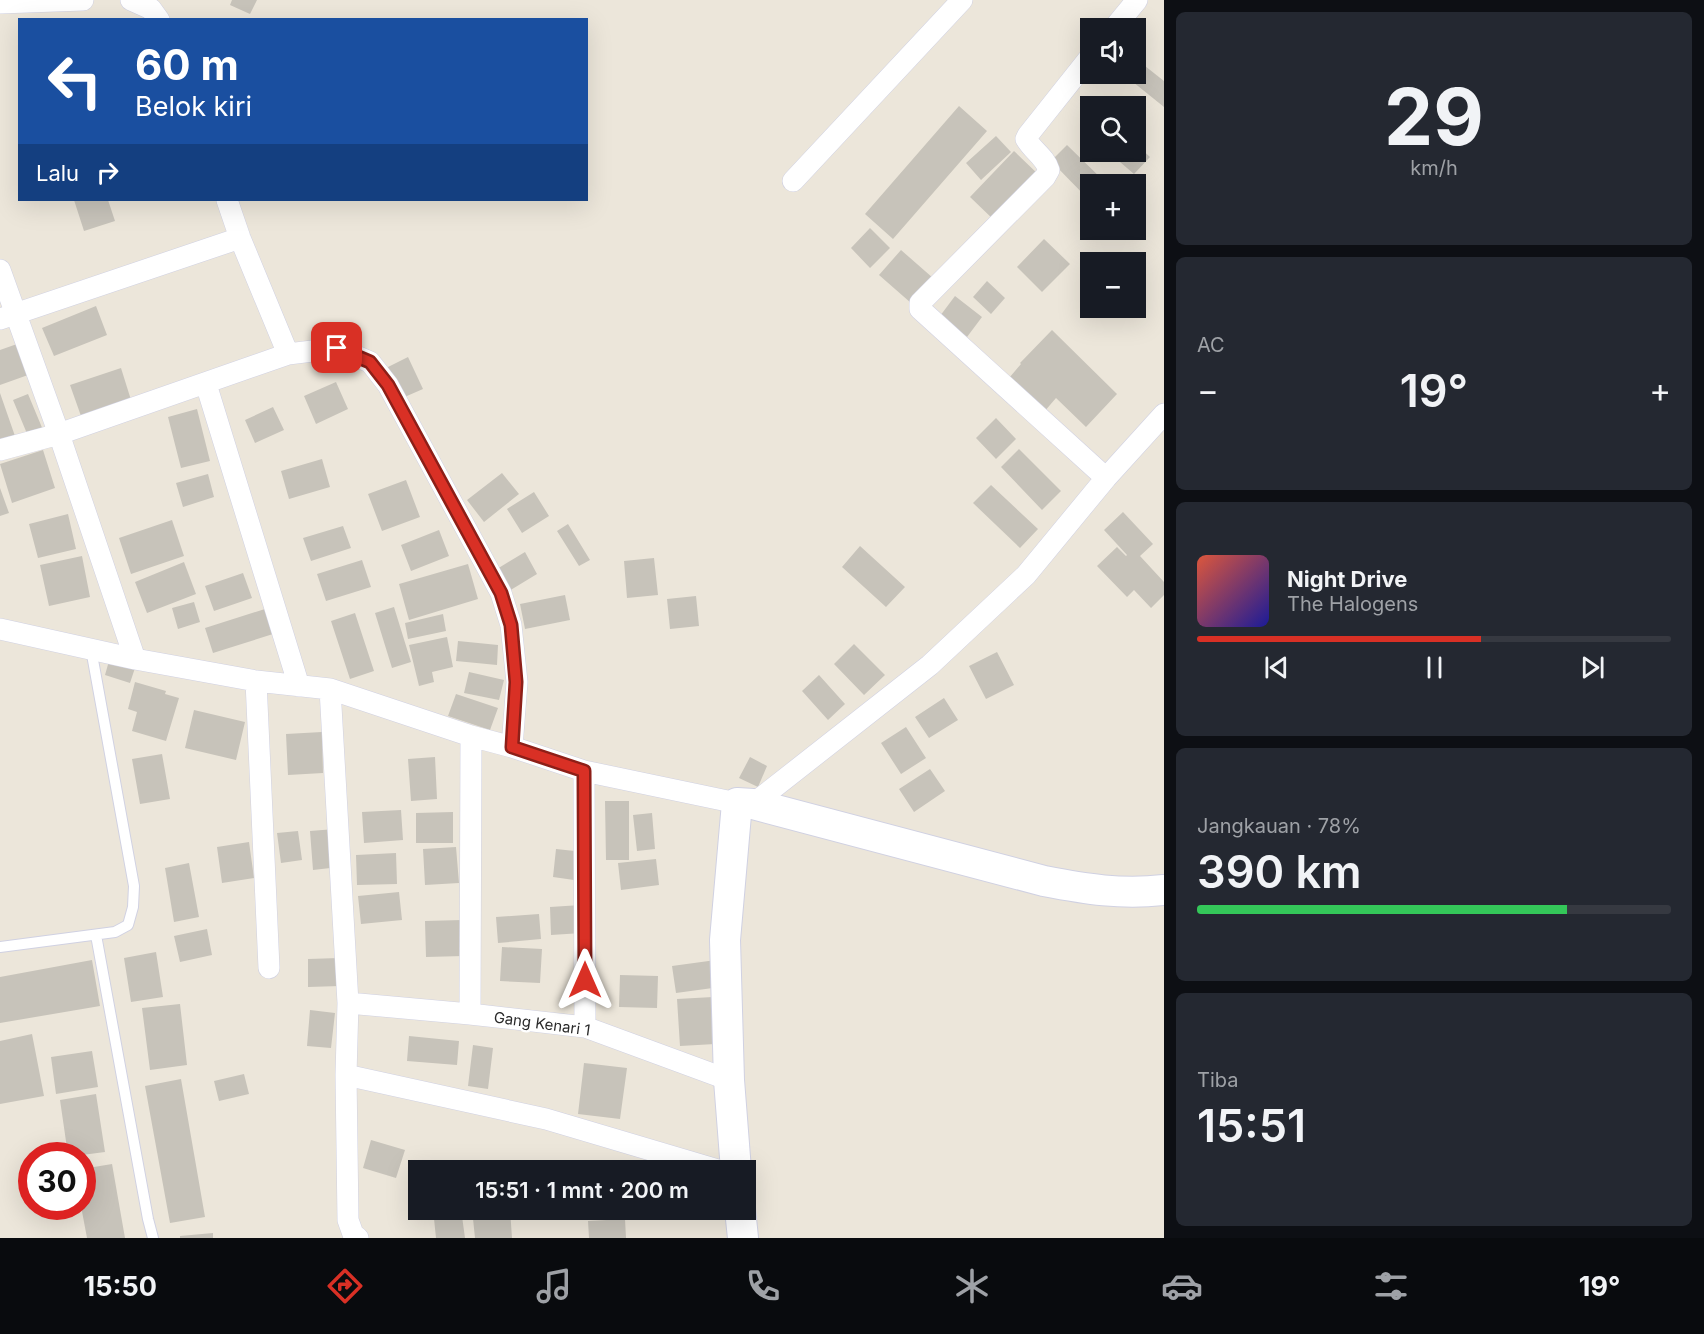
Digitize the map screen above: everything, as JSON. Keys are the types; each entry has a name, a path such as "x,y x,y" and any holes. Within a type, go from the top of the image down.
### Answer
{"street":[{"path":"0,3 83,0"},
{"path":"132,0 151,9 158,18"},
{"path":"793,181 962,0"},
{"path":"1122,18 1137,0"},
{"path":"1080,70 1026,140 1047,163 1049,170 1045,177 928,294 919,306 1106,478"},
{"path":"227,201 240,238 288,354"},
{"path":"8,317 240,238"},
{"path":"0,270 8,317 59,434 135,659"},
{"path":"0,450 59,434 288,354 337,348 370,362 388,385 501,593 511,625 516,682 512,747"},
{"path":"206,384 299,686"},
{"path":"735,1160 729,1080 725,940 745,804 930,665 1026,575 1106,478 1164,414"},
{"path":"0,630 135,659 256,681 330,689 584,771 745,804 1044,881 1092,890 1139,893 1164,890"},
{"path":"256,681 269,968"},
{"path":"330,689 348,1003 346,1075 348,1220 353,1234 358,1238"},
{"path":"470,1014 471,736"},
{"path":"584,771 585,1027"},
{"name":"Gang Kenari 1","path":"348,1003 585,1027 729,1080"},
{"path":"346,1075 546,1119 684,1160"},
{"path":"741,1220 743,1238"}],"lane":[{"path":"0,947 116,932 128,925 133,908 134,886 91,649"},
{"path":"96,935 153,1238"}],"building":[{"path":"232,0 257,0 250,14 230,5"},
{"path":"1146,67 1164,81 1164,107 1135,84 1146,84"},
{"path":"959,106 987,131 893,239 865,214"},
{"path":"996,136 1011,152 981,180 966,163"},
{"path":"1067,145 1080,158 1080,162 1084,162 1097,174 1080,174 1080,191 1051,161"},
{"path":"1014,151 1040,176 996,222 970,197"},
{"path":"1120,162 1145,162 1134,174"},
{"path":"74,201 108,201 115,221 84,231"},
{"path":"870,228 890,248 870,268 851,248"},
{"path":"1044,239 1070,264 1042,292 1017,267"},
{"path":"901,250 933,278 911,303 879,275"},
{"path":"987,281 1005,298 991,314 973,297"},
{"path":"955,296 982,317 967,337 940,316"},
{"path":"96,306 107,335 54,356 42,328"},
{"path":"1052,330 1117,394 1086,427 1056,398 1044,412 1009,378 1020,363"},
{"path":"17,344 28,375 0,385 0,350"},
{"path":"408,357 423,389 400,399 386,368"},
{"path":"121,368 131,400 81,416 70,385"},
{"path":"336,382 348,409 316,424 304,396"},
{"path":"0,393 16,439 0,445"},
{"path":"28,394 43,430 28,436 13,400"},
{"path":"273,407 284,430 255,443 245,420"},
{"path":"197,409 210,461 181,468 168,417"},
{"path":"996,418 1016,439 996,459 976,438"},
{"path":"1019,449 1061,491 1042,510 1001,467"},
{"path":"43,450 55,488 12,503 0,464"},
{"path":"322,459 330,487 289,499 281,471"},
{"path":"502,473 519,494 484,522 467,500"},
{"path":"208,474 214,497 183,507 176,483"},
{"path":"406,480 420,517 382,531 368,494"},
{"path":"991,485 1038,529 1020,548 973,503"},
{"path":"0,488 9,513 0,516"},
{"path":"534,492 549,516 522,533 507,509"},
{"path":"1123,512 1153,544 1140,556 1164,582 1164,595 1151,608 1134,590 1127,597 1097,566 1117,547 1127,555 1104,530"},
{"path":"68,514 76,549 38,558 29,524"},
{"path":"172,520 184,556 131,574 119,538"},
{"path":"568,524 590,560 579,566 557,531"},
{"path":"343,526 351,548 311,561 303,538"},
{"path":"439,530 449,556 411,571 401,545"},
{"path":"860,546 905,587 886,607 842,567"},
{"path":"525,552 537,574 509,591 497,569"},
{"path":"82,556 90,597 49,606 40,565"},
{"path":"654,558 658,595 627,598 624,561"},
{"path":"362,560 371,587 326,601 317,574"},
{"path":"184,562 196,594 147,613 135,582"},
{"path":"468,564 478,599 409,620 399,584"},
{"path":"243,573 252,598 214,611 205,586"},
{"path":"565,595 570,620 525,629 520,604"},
{"path":"696,596 699,626 670,629 667,599"},
{"path":"194,602 200,622 178,629 172,608"},
{"path":"394,607 411,662 392,668 375,613"},
{"path":"265,609 273,634 213,653 205,628"},
{"path":"355,613 374,671 350,679 331,621"},
{"path":"443,614 446,631 408,639 405,623"},
{"path":"447,637 453,667 432,672 434,682 419,686 409,645"},
{"path":"458,641 498,645 497,665 456,661"},
{"path":"854,644 885,675 864,695 834,664"},
{"path":"997,652 1014,685 986,699 969,666"},
{"path":"111,654 137,662 130,683 105,675"},
{"path":"469,672 504,680 499,700 464,693"},
{"path":"819,675 845,704 828,720 802,691"},
{"path":"135,682 166,691 165,694 179,698 166,741 132,731 137,712 128,709"},
{"path":"456,694 498,708 490,730 448,716"},
{"path":"944,698 958,720 929,738 915,717"},
{"path":"194,710 245,722 236,760 185,748"},
{"path":"906,727 926,758 901,774 881,743"},
{"path":"322,732 323,773 288,775 286,734"},
{"path":"162,754 170,799 140,804 132,759"},
{"path":"435,757 437,799 411,801 408,759"},
{"path":"750,757 767,766 758,787 739,778"},
{"path":"930,769 945,791 914,812 899,789"},
{"path":"605,801 629,801 629,860 606,860"},
{"path":"401,810 403,840 364,843 362,812"},
{"path":"453,812 453,843 416,843 416,813"},
{"path":"652,813 655,849 637,851 633,815"},
{"path":"335,829 339,867 313,870 310,831"},
{"path":"298,831 302,860 281,863 277,833"},
{"path":"249,842 254,878 222,883 217,847"},
{"path":"456,847 459,883 425,885 423,849"},
{"path":"556,849 584,852 581,881 553,877"},
{"path":"396,853 397,884 357,885 356,855"},
{"path":"656,859 659,885 621,890 618,863"},
{"path":"189,863 199,917 174,922 165,868"},
{"path":"399,892 402,920 361,924 358,896"},
{"path":"581,905 582,933 551,935 550,907"},
{"path":"539,914 541,939 498,943 496,917"},
{"path":"462,920 463,956 426,957 425,921"},
{"path":"207,929 212,955 180,962 174,936"},
{"path":"502,947 542,949 540,983 500,981"},
{"path":"156,952 163,997 131,1002 124,958"},
{"path":"339,958 340,986 308,987 308,959"},
{"path":"92,960 100,1006 0,1023 0,977"},
{"path":"716,960 720,987 676,993 672,966"},
{"path":"620,975 658,976 657,1008 619,1007"},
{"path":"713,997 715,1044 680,1046 677,999"},
{"path":"180,1004 187,1065 150,1070 142,1008"},
{"path":"310,1010 335,1013 331,1048 307,1046"},
{"path":"32,1034 44,1096 0,1104 0,1041"},
{"path":"409,1036 459,1041 457,1065 407,1061"},
{"path":"473,1045 493,1048 488,1089 468,1086"},
{"path":"92,1051 98,1087 56,1094 51,1057"},
{"path":"584,1063 627,1068 620,1119 578,1114"},
{"path":"244,1074 249,1094 219,1101 214,1081"},
{"path":"181,1079 205,1217 170,1223 145,1086"},
{"path":"96,1094 105,1152 96,1153 96,1142 66,1142 60,1100"},
{"path":"371,1140 405,1150 396,1178 363,1168"},
{"path":"112,1164 125,1238 87,1238 84,1220 96,1220 96,1167"},
{"path":"434,1220 463,1220 465,1238 436,1238"},
{"path":"473,1220 511,1220 512,1238 475,1238"},
{"path":"625,1220 626,1238 589,1238 588,1221"},
{"path":"213,1233 213,1238 180,1238 180,1236"}],"route":[{"path":"337,348 370,362 388,385 501,593 511,625 516,682 512,747 584,771 585,980"}]}
